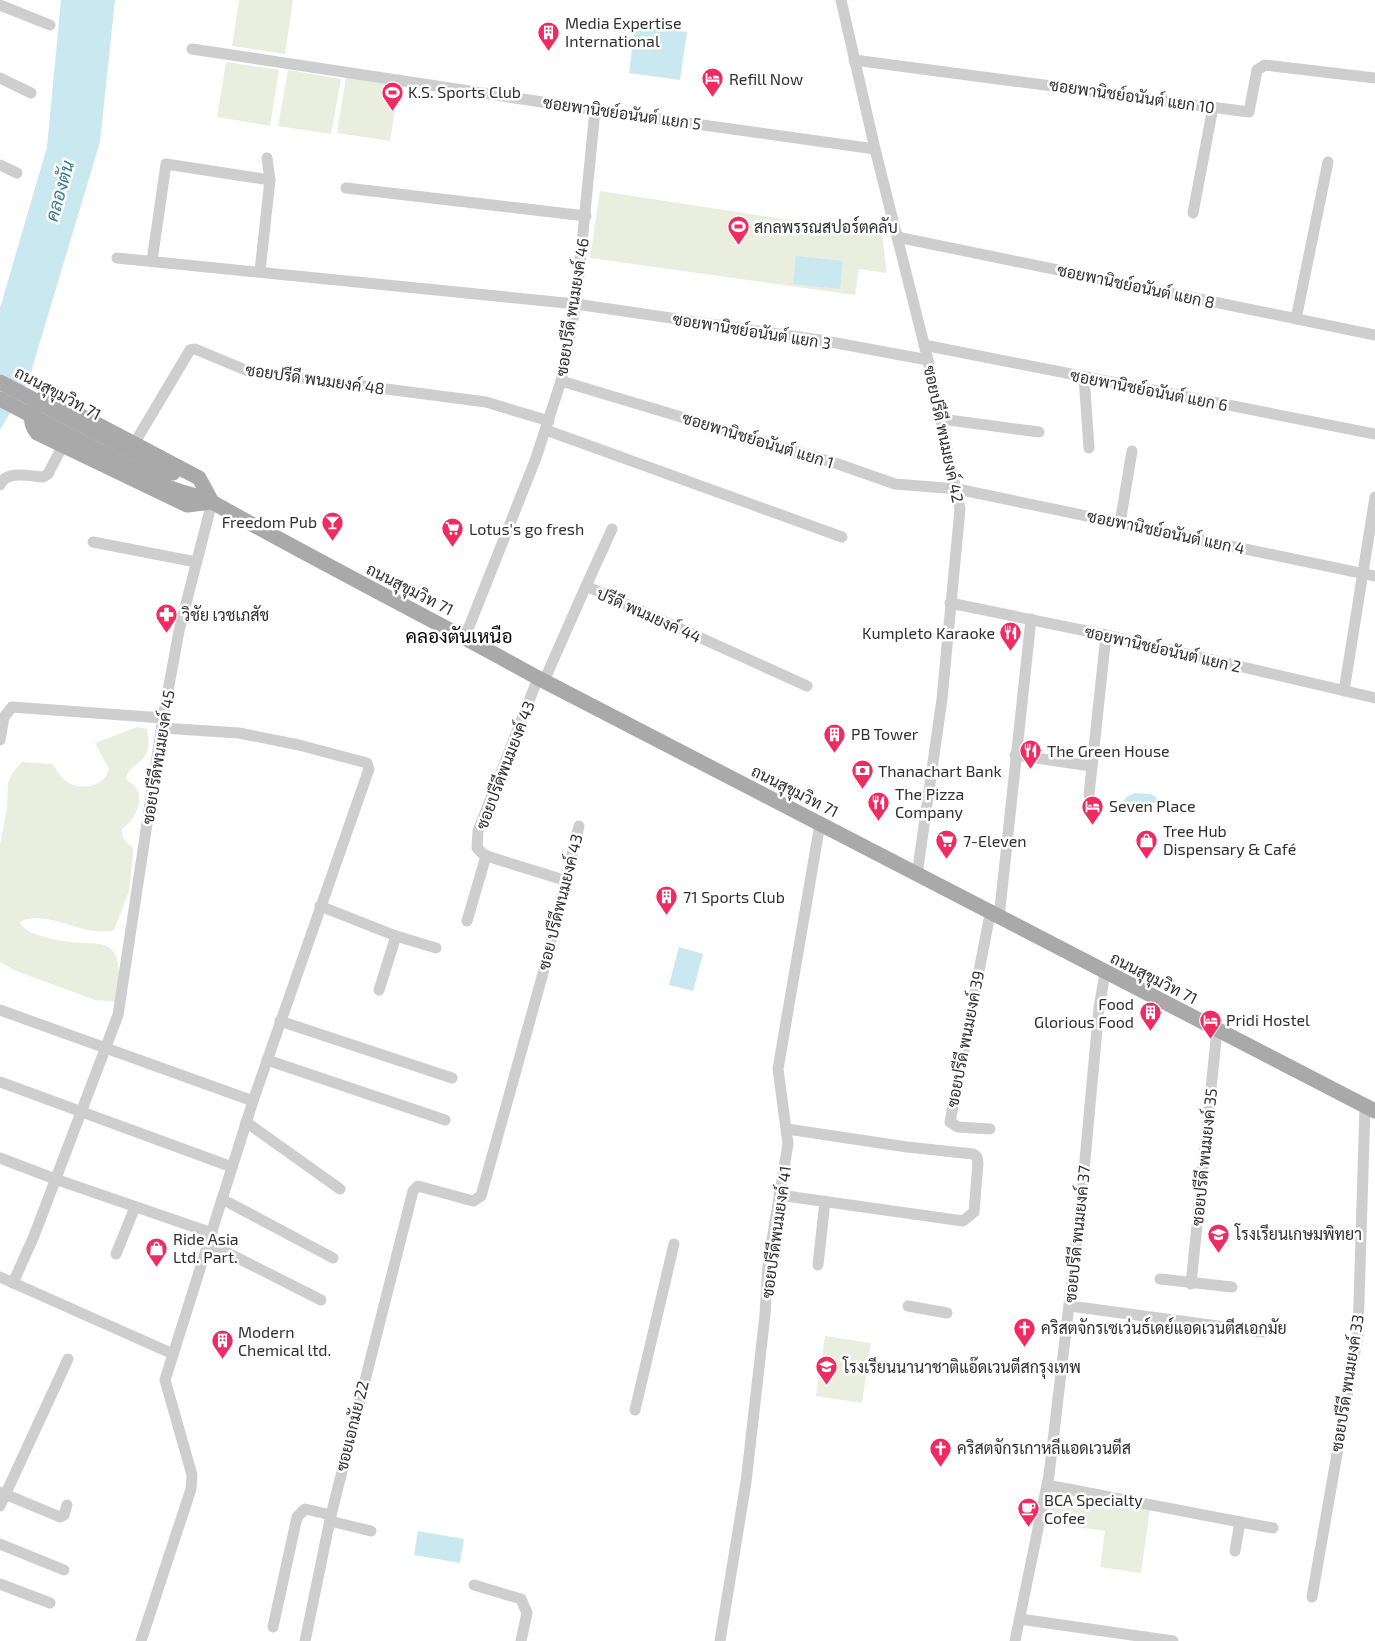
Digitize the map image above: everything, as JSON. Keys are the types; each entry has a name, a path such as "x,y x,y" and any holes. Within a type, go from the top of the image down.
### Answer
{"main road":[{"name":"ถนนสุขุมวิท 71","path":"0,382 169,479 185,494 207,499 315,560 465,637 541,680 1370,1109"},
{"name":"ถนนสุขุมวิท 71","path":"0,399 169,479"},
{"path":"42,399 50,399 199,478 207,499 187,505 63,446 37,433 31,426 31,416 42,399"}],"street":[{"name":"ซอยปรีดี พนมยงค์ 42","path":"840,0 928,360 960,509 942,699 917,875"},
{"path":"0,5 50,25"},
{"name":"ซอยพานิชย์อนันต์ แยก 5","path":"192,49 595,110 875,149"},
{"name":"ซอยพานิชย์อนันต์ แยก 10","path":"854,60 1249,112 1257,70 1265,64 1375,78"},
{"path":"0,78 31,93"},
{"path":"1193,214 1214,107"},
{"name":"ซอยปรีดี พนมยงค์ 46","path":"465,637 547,425 561,381 576,304 595,110"},
{"path":"260,271 270,180 267,158"},
{"path":"1296,319 1328,162"},
{"path":"152,261 166,164 270,180"},
{"path":"0,165 17,173"},
{"path":"346,188 586,216"},
{"name":"ซอยพานิชย์อนันต์ แยก 8","path":"897,237 1375,335"},
{"name":"ซอยพานิชย์อนันต์ แยก 3","path":"116,258 576,304 820,340 928,360"},
{"name":"ซอยพานิชย์อนันต์ แยก 6","path":"924,346 1375,434"},
{"name":"ซอยปรีดี พนมยงค์ 48","path":"134,444 190,350 195,349 248,372 486,402 547,425"},
{"path":"1084,377 1089,448"},
{"name":"ซอยพานิชย์อนันต์ แยก 1","path":"561,381 838,464 895,484 957,489"},
{"path":"941,419 1039,432"},
{"path":"547,425 842,537"},
{"path":"0,485 2,479 8,475 43,477 48,474 63,446"},
{"path":"1120,523 1132,451"},
{"name":"ซอยพานิชย์อนันต์ แยก 4","path":"957,489 1375,576"},
{"path":"1344,691 1361,573 1375,497"},
{"name":"ซอยปรีดีพนมยงค์ 45","path":"13,1283 34,1236 118,1016 162,723 179,631 196,562 207,499"},
{"path":"586,586 612,529"},
{"path":"93,542 196,562"},
{"name":"ปรีดี พนมยงค์ 44","path":"541,680 586,586 807,686"},
{"name":"ซอยพานิชย์อนันต์ แยก 2","path":"950,603 1106,635 1375,698"},
{"path":"994,916 1031,619"},
{"path":"1089,795 1106,635"},
{"name":"ซอยปรีดีพนมยงค์ 43","path":"541,680 478,831 477,848 486,856 564,880"},
{"path":"0,740 4,717 12,707 239,733 299,745 368,764 368,772 246,1122 165,1380 192,1475 191,1489 141,1641"},
{"path":"1014,755 1091,766"},
{"name":"ซอยปรีดีพนมยงค์ 41","path":"720,1641 746,1475 765,1315 768,1264 788,1144 778,1069 820,824"},
{"name":"ซอย ปรีดีพนมยงค์ 43","path":"406,1213 413,1191 418,1186 473,1201 481,1196 542,977 578,826"},
{"path":"467,921 486,856"},
{"path":"320,906 396,936 436,948"},
{"name":"ซอยปรีดี พนมยงค์ 39","path":"990,1129 954,1126 950,1122 994,916"},
{"path":"379,990 396,936"},
{"name":"ซอยปรีดี พนมยงค์ 37","path":"1015,1641 1047,1485 1070,1306 1099,1008 1105,973"},
{"path":"0,1010 253,1101"},
{"path":"280,1021 452,1078"},
{"name":"ซอยปรีดี พนมยงค์ 35","path":"1191,1284 1217,1030"},
{"path":"267,1060 445,1120"},
{"path":"0,1082 232,1167"},
{"name":"ซอยปรีดี พนมยงค์ 33","path":"1312,1597 1358,1334 1370,1109"},
{"path":"246,1122 340,1189"},
{"path":"779,1195 963,1221 974,1212 977,1157 967,1152 907,1147 787,1129"},
{"path":"0,1158 136,1207 210,1238 320,1300"},
{"path":"222,1199 333,1258"},
{"path":"818,1265 825,1201"},
{"path":"116,1254 136,1207"},
{"name":"ซอยเอกมัย 22","path":"306,1641 330,1518 406,1213"},
{"path":"635,1410 674,1244"},
{"path":"0,1277 173,1354"},
{"path":"1160,1279 1191,1284 1232,1287"},
{"path":"908,1306 947,1313"},
{"path":"1070,1306 1262,1332"},
{"path":"0,1506 2,1493 68,1359"},
{"path":"1047,1485 1273,1528"},
{"path":"2,1493 60,1517 64,1515 67,1505"},
{"path":"273,1628 297,1517 304,1509 371,1531"},
{"path":"1235,1551 1240,1522"},
{"path":"0,1544 64,1570"},
{"path":"0,1584 50,1603"},
{"path":"474,1585 521,1600 527,1613 521,1641"},
{"path":"1020,1619 1173,1641"}],"green space":[{"path":"239,0 293,0 285,54 232,46"},
{"path":"226,62 279,70 270,126 217,117"},
{"path":"288,70 341,79 331,134 278,126"},
{"path":"346,77 399,86 390,141 337,133"},
{"name":"สกลพรรณสปอร์ตคลับ","path":"600,191 882,234 887,273 859,269 855,295 590,258"},
{"path":"137,727 147,729 149,741 145,756 129,772 126,778 135,786 138,792 139,804 131,821 122,829 123,838 133,848 133,853 129,891 115,928 112,931 93,931 37,918 20,922 26,930 38,935 62,941 104,945 112,950 117,959 119,1002 95,1000 16,971 0,962 0,844 7,808 8,783 12,773 22,762 52,764 63,778 77,786 84,787 97,784 107,775 109,769 95,743"},
{"path":"825,1336 871,1343 862,1403 816,1396"},
{"path":"1053,1496 1150,1509 1141,1573 1100,1567 1105,1531 1049,1523"}],"water":[{"name":"คลองตัน","path":"61,0 115,0 100,142 28,382 0,430 0,308 47,147"},
{"path":"635,25 687,32 680,80 629,73"},
{"path":"796,256 843,261 840,289 793,284"},
{"path":"1135,793 1151,794 1157,798 1157,802 1147,807 1142,814 1138,814 1136,810 1125,806 1123,802 1126,797"},
{"path":"679,947 703,954 693,991 669,985"},
{"path":"418,1531 464,1539 460,1563 414,1555"}],"place":[{"name":"Media Expertise International","path":"549,51"},
{"name":"Refill Now","path":"713,98"},
{"name":"K.S. Sports Club","path":"392,111"},
{"name":"สกลพรรณสปอร์ตคลับ","path":"738,246"},
{"name":"Freedom Pub","path":"333,541"},
{"name":"Lotus's go fresh","path":"453,548"},
{"name":"วิชัย เวชเภสัช","path":"166,634"},
{"name":"Kumpleto Karaoke","path":"1011,652"},
{"name":"PB Tower","path":"835,753"},
{"name":"The Green House","path":"1031,770"},
{"name":"Thanachart Bank","path":"862,790"},
{"name":"The Pizza Company","path":"879,822"},
{"name":"Seven Place","path":"1093,825"},
{"name":"Tree Hub Dispensary & Café","path":"1147,859"},
{"name":"7-Eleven","path":"947,860"},
{"name":"71 Sports Club","path":"667,916"},
{"name":"Food Glorious Food","path":"1150,1032"},
{"name":"Pridi Hostel","path":"1210,1039"},
{"name":"โรงเรียนเกษมพิทยา","path":"1219,1253"},
{"name":"Ride Asia Ltd. Part.","path":"157,1267"},
{"name":"คริสตจักรเซเว่นธ์เดย์แอดเวนตีสเอกมัย","path":"1025,1347"},
{"name":"Modern Chemical ltd.","path":"222,1360"},
{"name":"โรงเรียนนานาชาติแอ๊ดเวนตีสกรุงเทพ","path":"827,1386"},
{"name":"คริสตจักรเกาหลีแอดเวนตีส","path":"941,1467"},
{"name":"BCA Specialty Cofee","path":"1028,1528"}],"district":[{"name":"คลองตันเหนือ","path":"459,636"}]}
